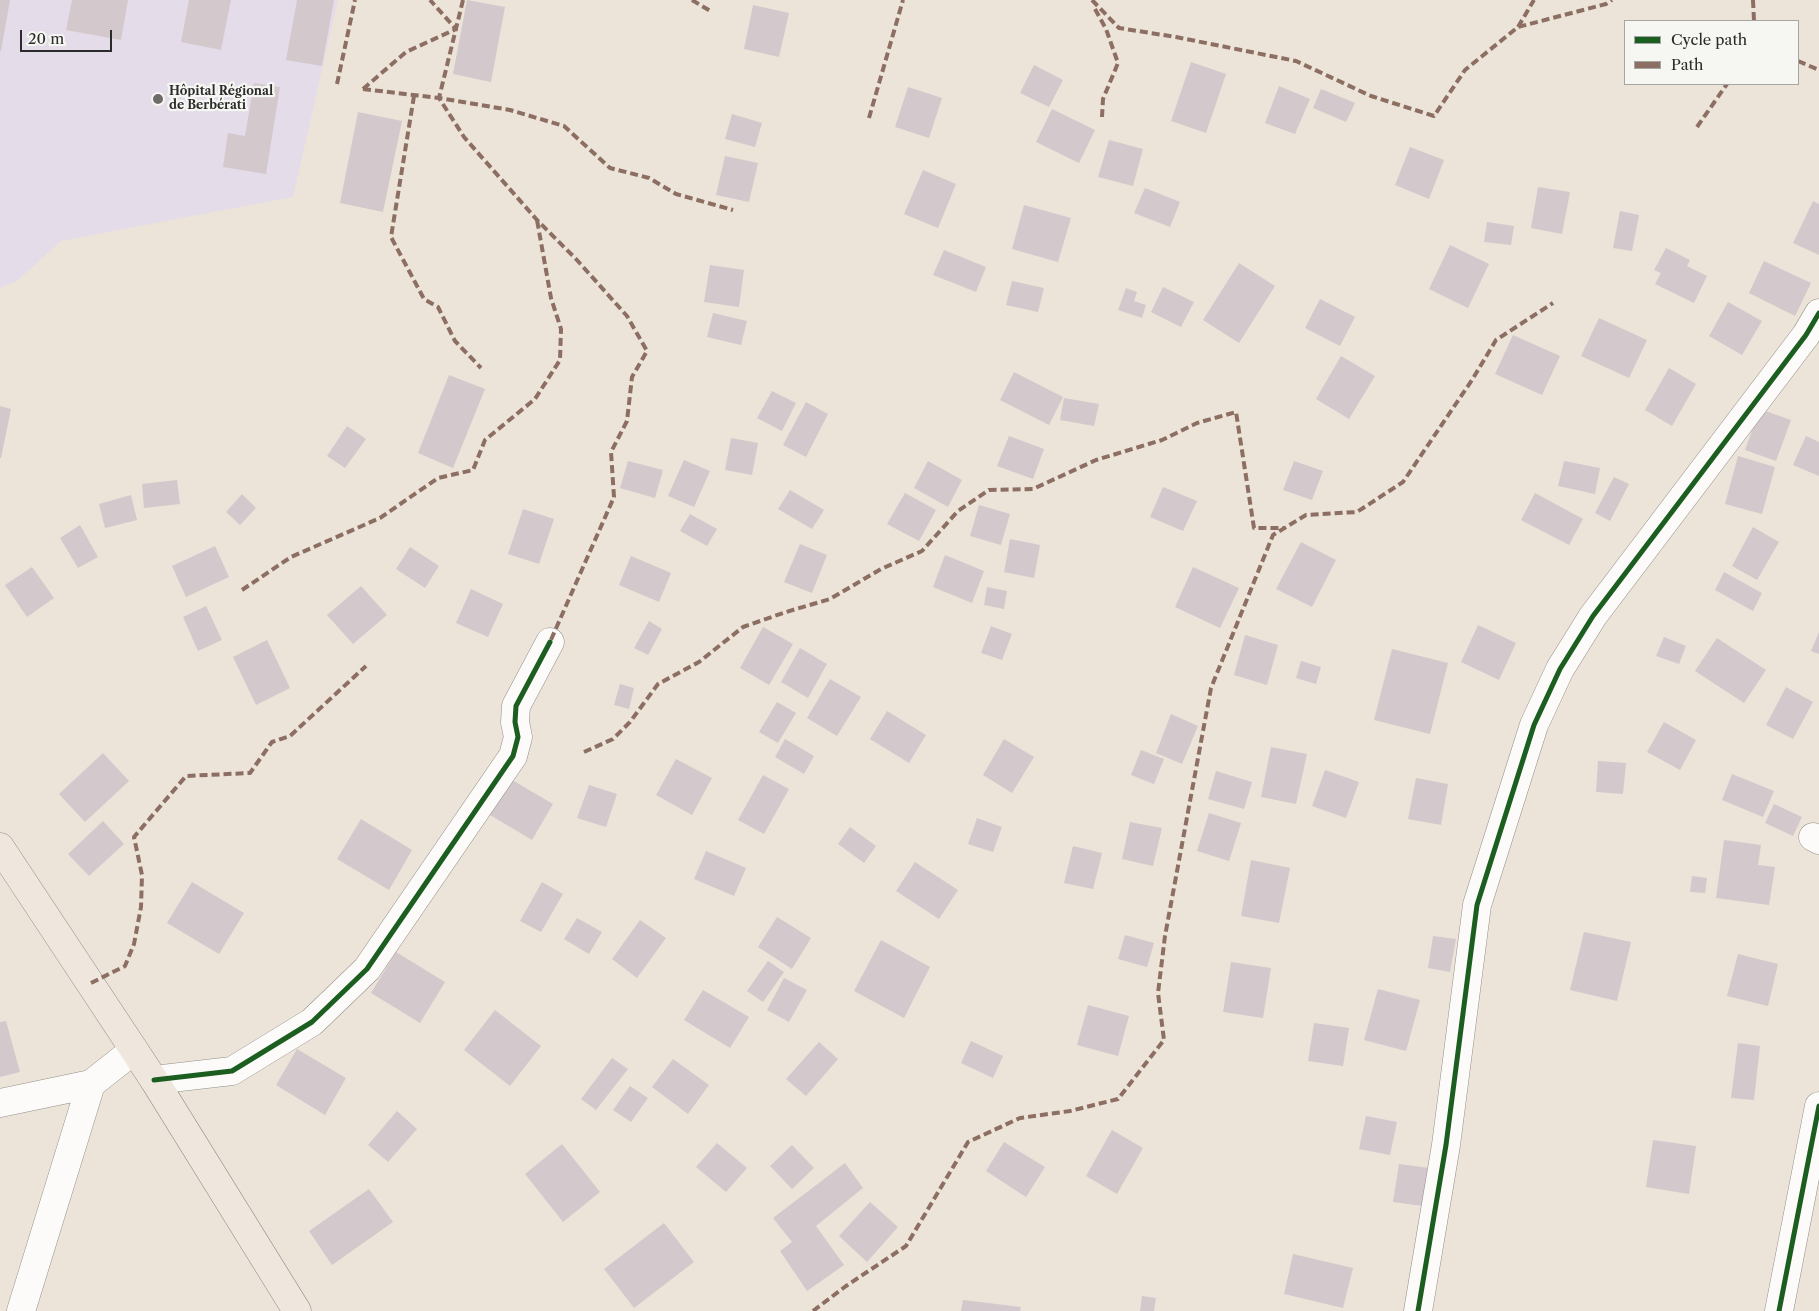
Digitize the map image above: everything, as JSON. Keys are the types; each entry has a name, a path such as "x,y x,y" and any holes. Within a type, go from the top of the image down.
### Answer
{"main road":[{"path":"0,846 154,1080 297,1311"}],"street":[{"path":"1418,1311 1446,1144 1477,905 1534,725 1560,669 1593,616 1800,343 1819,313"},
{"path":"154,1080 232,1071 312,1022 367,969 513,756 518,737 515,722 516,706 550,642"},
{"path":"0,1103 91,1084 134,1050"},
{"path":"21,1311 91,1084"},
{"path":"1779,1311 1819,1106"}],"shaded area":[{"name":"Hôpital Régional de Berbérati","path":"0,0 338,0 293,197 61,241 17,281 0,288"}],"building":[{"path":"0,0 10,0 1,51 0,51"},
{"path":"72,0 128,0 121,40 66,30"},
{"path":"189,0 231,0 221,50 181,42"},
{"path":"297,0 334,0 322,66 286,60"},
{"path":"467,0 505,7 491,82 453,74"},
{"path":"753,5 789,13 779,57 744,49"},
{"path":"1191,62 1226,74 1206,133 1171,121"},
{"path":"1034,65 1063,80 1049,107 1020,93"},
{"path":"254,83 280,87 266,174 223,167 228,133 245,136"},
{"path":"1279,86 1310,99 1295,134 1265,123"},
{"path":"908,87 942,98 929,138 895,127"},
{"path":"1321,89 1355,103 1346,122 1313,108"},
{"path":"1052,109 1095,130 1079,163 1036,142"},
{"path":"358,112 402,121 383,212 340,203"},
{"path":"732,114 762,123 755,147 725,139"},
{"path":"1109,140 1143,149 1133,186 1098,177"},
{"path":"1410,147 1444,160 1429,199 1395,185"},
{"path":"725,156 758,163 749,202 716,195"},
{"path":"923,170 956,184 938,228 904,214"},
{"path":"1538,187 1570,192 1562,234 1531,228"},
{"path":"1145,188 1180,202 1170,227 1134,213"},
{"path":"1813,201 1819,204 1819,255 1793,243"},
{"path":"1024,205 1071,218 1058,262 1012,249"},
{"path":"1620,211 1639,215 1632,251 1613,248"},
{"path":"1487,222 1514,226 1511,245 1484,242"},
{"path":"1450,245 1489,264 1468,308 1429,289"},
{"path":"1666,248 1690,260 1687,266 1707,276 1694,303 1655,284 1661,273 1654,270"},
{"path":"944,250 986,267 976,292 933,275"},
{"path":"1764,261 1811,283 1795,316 1749,293"},
{"path":"1239,263 1275,286 1239,343 1203,320"},
{"path":"710,265 744,270 739,307 704,302"},
{"path":"1012,281 1044,288 1038,312 1006,305"},
{"path":"1163,287 1194,302 1181,327 1151,312"},
{"path":"1126,288 1137,292 1134,301 1146,305 1142,318 1118,310"},
{"path":"1320,299 1355,317 1340,346 1305,328"},
{"path":"1728,302 1762,321 1742,355 1709,336"},
{"path":"713,313 747,321 741,345 707,337"},
{"path":"1599,318 1647,340 1629,378 1581,356"},
{"path":"1513,335 1560,356 1542,395 1495,374"},
{"path":"1341,356 1375,376 1349,419 1316,399"},
{"path":"1669,368 1696,384 1672,426 1645,410"},
{"path":"1014,372 1063,397 1049,425 1000,400"},
{"path":"449,375 485,389 453,468 418,453"},
{"path":"772,391 796,403 782,431 757,418"},
{"path":"1064,398 1099,404 1094,426 1060,420"},
{"path":"806,402 828,414 806,457 783,445"},
{"path":"0,406 11,409 1,458 0,458"},
{"path":"1760,409 1791,420 1776,461 1745,450"},
{"path":"347,426 366,439 345,468 327,456"},
{"path":"1009,436 1044,449 1033,479 997,466"},
{"path":"1806,436 1819,442 1819,476 1793,465"},
{"path":"731,438 758,443 752,475 725,470"},
{"path":"1738,456 1775,467 1762,514 1725,504"},
{"path":"684,460 710,471 694,507 668,496"},
{"path":"628,461 663,470 655,498 620,488"},
{"path":"928,461 962,480 948,507 914,488"},
{"path":"1294,461 1323,471 1312,500 1283,490"},
{"path":"1564,461 1600,468 1595,494 1558,486"},
{"path":"1614,477 1629,484 1610,521 1595,513"},
{"path":"177,480 180,504 144,508 142,484"},
{"path":"1163,487 1197,501 1183,531 1150,517"},
{"path":"790,490 824,510 812,529 778,509"},
{"path":"905,493 936,510 919,541 887,524"},
{"path":"1535,493 1583,519 1569,545 1521,520"},
{"path":"242,494 256,508 240,525 226,512"},
{"path":"131,495 137,520 105,528 99,504"},
{"path":"979,505 1010,514 1001,545 970,536"},
{"path":"523,509 554,519 539,564 508,554"},
{"path":"690,514 717,529 707,546 680,531"},
{"path":"80,525 98,557 78,568 60,538"},
{"path":"1753,527 1779,542 1757,580 1732,566"},
{"path":"1010,539 1040,545 1034,578 1004,572"},
{"path":"1301,542 1336,560 1312,607 1276,589"},
{"path":"800,544 827,555 812,593 784,582"},
{"path":"215,546 229,577 186,597 172,566"},
{"path":"410,547 439,566 425,588 396,569"},
{"path":"945,555 984,571 972,603 933,587"},
{"path":"631,556 671,573 659,602 619,585"},
{"path":"32,567 54,598 27,617 5,585"},
{"path":"1193,567 1239,588 1220,628 1175,607"},
{"path":"1724,572 1762,593 1753,611 1715,590"},
{"path":"361,586 387,615 353,644 327,615"},
{"path":"987,587 1007,591 1004,609 984,605"},
{"path":"471,589 503,604 488,637 456,623"},
{"path":"206,606 222,640 198,651 183,617"},
{"path":"649,621 662,629 648,655 634,648"},
{"path":"1478,625 1516,643 1499,680 1461,662"},
{"path":"991,626 1012,634 1002,660 981,653"},
{"path":"763,627 793,644 769,685 740,668"},
{"path":"1819,632 1819,654 1811,651"},
{"path":"1245,635 1278,645 1267,685 1234,675"},
{"path":"1664,637 1686,646 1679,664 1656,656"},
{"path":"1717,638 1766,670 1744,703 1695,671"},
{"path":"267,640 290,688 256,705 233,657"},
{"path":"800,648 827,664 808,698 781,682"},
{"path":"1392,649 1448,663 1430,734 1374,720"},
{"path":"1301,661 1321,667 1316,684 1296,678"},
{"path":"830,679 861,697 837,736 807,718"},
{"path":"620,684 634,688 629,709 614,705"},
{"path":"1786,687 1813,702 1793,739 1766,725"},
{"path":"777,702 796,713 778,743 759,732"},
{"path":"887,711 926,735 909,763 870,739"},
{"path":"1171,714 1198,726 1182,764 1156,753"},
{"path":"1664,722 1696,740 1680,770 1647,752"},
{"path":"785,739 814,756 804,774 775,757"},
{"path":"1004,739 1034,757 1012,793 983,775"},
{"path":"1271,747 1307,754 1296,804 1261,797"},
{"path":"1141,750 1164,759 1154,784 1131,775"},
{"path":"103,753 129,781 85,822 59,794"},
{"path":"676,759 712,778 692,815 656,795"},
{"path":"1598,761 1626,763 1623,794 1596,792"},
{"path":"1325,770 1359,782 1346,818 1312,806"},
{"path":"1216,771 1252,782 1244,809 1208,799"},
{"path":"1732,774 1774,791 1763,817 1722,800"},
{"path":"763,775 789,789 764,834 738,820"},
{"path":"507,777 553,804 532,840 485,812"},
{"path":"1416,778 1448,784 1441,825 1408,819"},
{"path":"589,785 617,794 606,827 577,818"},
{"path":"1774,804 1802,817 1793,836 1765,823"},
{"path":"1209,813 1241,823 1229,861 1197,851"},
{"path":"977,818 1002,827 993,852 968,844"},
{"path":"361,819 412,850 389,890 337,859"},
{"path":"103,821 124,844 89,876 68,854"},
{"path":"1130,822 1162,828 1153,866 1122,859"},
{"path":"850,827 876,846 864,863 838,844"},
{"path":"1724,840 1761,845 1758,865 1775,867 1769,905 1716,898"},
{"path":"1073,846 1102,853 1093,889 1064,883"},
{"path":"706,851 746,868 734,896 694,879"},
{"path":"1251,860 1290,868 1279,923 1241,916"},
{"path":"915,862 958,890 939,919 896,891"},
{"path":"1692,876 1707,878 1705,893 1690,892"},
{"path":"192,882 244,913 219,954 167,923"},
{"path":"542,882 563,894 541,932 520,921"},
{"path":"777,917 811,938 792,969 758,947"},
{"path":"577,918 602,932 589,954 564,939"},
{"path":"640,920 666,938 637,978 612,959"},
{"path":"1584,932 1631,942 1617,1001 1570,990"},
{"path":"1125,935 1154,943 1147,967 1118,959"},
{"path":"1433,936 1456,939 1450,972 1428,968"},
{"path":"881,940 930,967 904,1018 854,991"},
{"path":"396,952 445,982 420,1023 371,993"},
{"path":"1738,954 1778,964 1768,1006 1727,996"},
{"path":"768,961 784,972 763,1002 747,991"},
{"path":"1231,962 1271,968 1263,1018 1223,1012"},
{"path":"784,978 807,990 789,1022 767,1010"},
{"path":"1378,989 1420,1000 1406,1051 1364,1040"},
{"path":"703,990 749,1017 730,1048 684,1020"},
{"path":"1088,1005 1129,1016 1118,1056 1077,1045"},
{"path":"495,1010 541,1046 510,1086 464,1050"},
{"path":"6,1021 20,1072 0,1077 0,1022"},
{"path":"1314,1023 1349,1028 1343,1066 1308,1061"},
{"path":"971,1041 1003,1056 993,1078 961,1063"},
{"path":"819,1042 838,1059 806,1096 786,1079"},
{"path":"1738,1043 1760,1046 1754,1100 1731,1098"},
{"path":"297,1049 346,1078 325,1115 276,1085"},
{"path":"612,1058 628,1069 596,1110 581,1099"},
{"path":"673,1059 709,1085 688,1114 652,1087"},
{"path":"630,1086 648,1098 631,1122 613,1110"},
{"path":"397,1111 417,1129 388,1162 368,1145"},
{"path":"1366,1116 1397,1122 1390,1155 1359,1149"},
{"path":"1112,1130 1143,1148 1117,1194 1086,1176"},
{"path":"1653,1140 1696,1146 1689,1194 1646,1187"},
{"path":"1004,1142 1045,1167 1026,1197 986,1171"},
{"path":"717,1143 747,1168 726,1192 696,1167"},
{"path":"562,1144 600,1192 563,1222 525,1174"},
{"path":"792,1145 814,1168 792,1189 770,1166"},
{"path":"845,1163 863,1188 816,1226 844,1265 807,1291 780,1251 792,1242 773,1218"},
{"path":"1399,1164 1429,1168 1423,1206 1393,1202"},
{"path":"369,1189 393,1222 332,1265 309,1231"},
{"path":"870,1202 898,1227 867,1262 839,1236"},
{"path":"664,1223 694,1262 634,1308 604,1269"},
{"path":"1293,1254 1353,1268 1343,1308 1284,1294"},
{"path":"1142,1296 1156,1298 1154,1311 1140,1311"},
{"path":"963,1300 1021,1307 1020,1311 961,1311"}],"marked path":[{"path":"337,84 355,0"},
{"path":"363,89 406,52 456,29 430,0"},
{"path":"463,0 439,98 464,137 537,220 576,259 627,316 647,351 632,377 627,421 611,452 614,497 550,642"},
{"path":"692,0 712,12"},
{"path":"869,118 903,0"},
{"path":"1092,0 1119,28 1176,37 1296,61 1371,96 1434,116 1465,70 1518,27 1606,4 1612,0"},
{"path":"1518,27 1534,0"},
{"path":"1753,0 1754,20"},
{"path":"1095,9 1106,29 1118,63 1103,99 1102,117"},
{"path":"1799,61 1819,70"},
{"path":"1697,127 1726,85"},
{"path":"363,89 439,98 510,110 564,126 610,168 649,178 676,194 733,210"},
{"path":"414,96 391,237 424,299 438,307 455,341 481,368"},
{"path":"242,590 291,557 380,518 438,478 473,470 485,440 535,399 560,360 561,329 551,298 537,220"},
{"path":"813,1311 846,1286 906,1246 968,1142 1020,1118 1070,1111 1118,1099 1164,1040 1158,993 1165,936 1211,688 1273,535 1306,515 1357,512 1403,482 1472,380 1496,340 1553,303"},
{"path":"584,752 613,739 630,722 658,684 699,662 743,627 830,599 881,569 922,551 958,511 989,490 1033,489 1096,460 1162,440 1197,423 1236,412 1254,528 1285,528"},
{"path":"91,983 125,966 134,944 141,907 142,875 134,837 186,776 250,773 272,742 290,736 366,666"}],"cycle path":[{"path":"1418,1311 1446,1145 1477,905 1534,725 1560,669 1593,616 1806,335 1819,313"},
{"path":"154,1080 232,1071 312,1022 367,969 513,756 518,737 515,722 516,706 550,642"},
{"path":"1779,1311 1819,1106"}],"place":[{"name":"Hôpital Régional de Berbérati","path":"158,99"}]}
